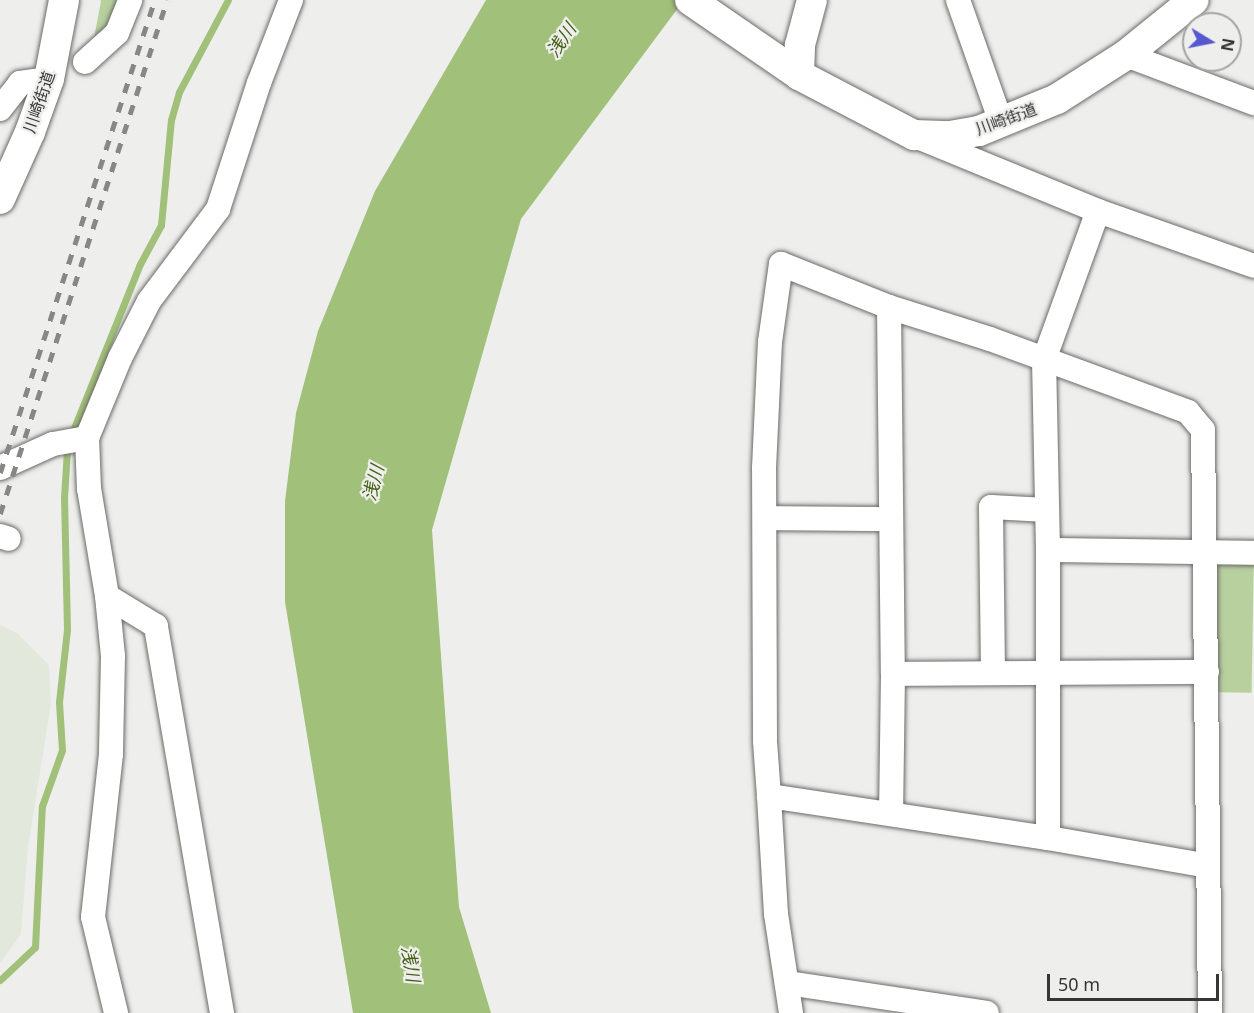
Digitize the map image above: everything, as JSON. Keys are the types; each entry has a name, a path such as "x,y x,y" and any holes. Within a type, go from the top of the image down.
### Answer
{"main road":[{"name":"川崎街道","path":"0,199 30,132 49,79 64,0"},
{"name":"川崎街道","path":"690,0 799,75 914,135 950,136 979,130 1057,99 1126,55 1194,0"},
{"path":"799,75 800,45 812,0"}],"street":[{"path":"85,62 117,33 130,0"},
{"path":"0,468 75,440 149,300 218,209 259,83 291,0"},
{"path":"958,0 1001,122"},
{"path":"1126,55 1254,102"},
{"path":"0,109 21,84 49,79"},
{"path":"914,135 1098,211 1254,266"},
{"path":"1048,838 1048,550 1044,360 1098,211"},
{"path":"790,1013 776,914 765,741 764,468 770,342 781,264 889,306 1188,412 1203,430 1210,1013"},
{"path":"889,306 893,674 891,813"},
{"path":"75,440 89,489 107,596 113,656 111,754 93,917 116,1013"},
{"path":"993,673 991,507 1047,510"},
{"path":"765,518 890,519"},
{"path":"1048,550 1254,553"},
{"path":"107,596 156,626 222,1013"},
{"path":"893,674 1047,675 1206,672"},
{"path":"769,796 1048,838 1208,866"},
{"path":"787,983 987,1013"}],"shaded area":[{"path":"125,0 92,49 101,1"},
{"path":"1206,552 1254,553 1252,693 1204,692"},
{"path":"0,625 17,633 49,665 51,704 28,847 21,934 0,963"}],"water":[{"name":"浅川","path":"486,0 684,0 521,219 432,530 459,907 491,1013 353,1013 285,602 285,501 296,413 318,331 375,191"}],"waterway":[{"path":"72,433 140,264 161,225 171,120 179,92 228,0"},
{"path":"0,980 35,947 42,806 62,750 59,702 67,629 64,498 67,449"}],"railway":[{"path":"0,473 155,0"},
{"path":"0,514 167,0"}]}
